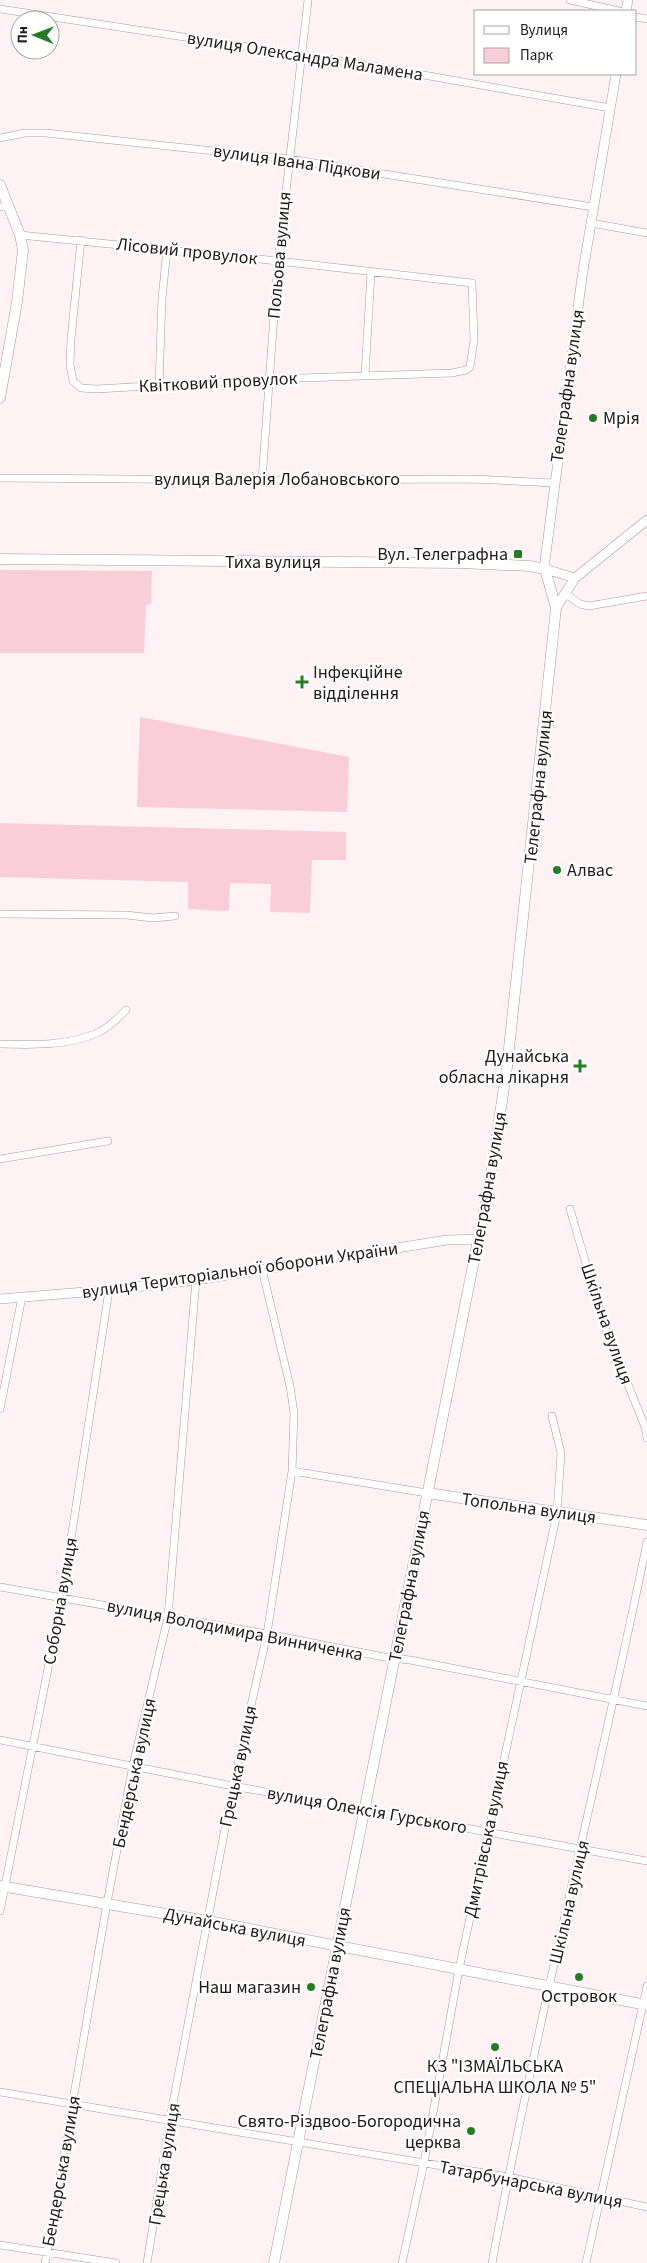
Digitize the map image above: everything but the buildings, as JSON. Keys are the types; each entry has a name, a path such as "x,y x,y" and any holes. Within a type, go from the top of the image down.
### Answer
{"main road":[{"path":"0,184 4,207 20,235 22,250 21,272 0,398"},
{"name":"Тиха вулиця","path":"0,559 461,563 545,569"},
{"name":"Телеграфна вулиця","path":"274,2263 493,1165 507,1067 556,608 545,569"},
{"name":"Топольна вулиця","path":"428,1493 647,1525"},
{"name":"Дунайська вулиця","path":"2,1886 208,1921 645,2004"}],"street":[{"name":"Польова вулиця","path":"262,480 278,261 300,55 307,22 308,0"},
{"path":"570,0 615,10"},
{"name":"вулиця Олександра Маламена","path":"0,9 300,55 544,95 610,108"},
{"name":"Телеграфна вулиця","path":"545,569 554,483 593,208 616,75"},
{"name":"вулиця Івана Підкови","path":"0,138 25,133 46,133 289,159 593,208"},
{"path":"591,223 647,233"},
{"name":"Лісовий провулок","path":"20,235 472,283"},
{"name":"Квітковий провулок","path":"81,240 70,355 73,381 77,386 86,389 270,379 461,372 470,367 474,340 472,283"},
{"path":"159,385 162,298 167,250"},
{"path":"366,375 372,272"},
{"name":"вулиця Валерія Лобановського","path":"0,478 472,479 554,483"},
{"path":"556,608 575,578 647,520"},
{"path":"545,569 575,578"},
{"path":"564,593 580,604 588,606 647,596"},
{"path":"0,914 126,915 153,918 175,916"},
{"path":"0,1044 44,1044 84,1037 104,1029 126,1010"},
{"path":"0,1159 108,1141"},
{"name":"Шкільна вулиця","path":"570,1209 603,1322 646,1427 647,1438"},
{"name":"вулиця Територіальної оборони України","path":"0,1299 110,1290 196,1280 454,1240 479,1239"},
{"name":"Грецька вулиця","path":"147,2263 170,2119 233,1786 267,1634 292,1471 294,1413 262,1269"},
{"name":"Бендерська вулиця","path":"45,2263 107,1903 133,1765 168,1617 196,1280"},
{"name":"Соборна вулиця","path":"0,1911 2,1886 34,1745 62,1598 110,1290"},
{"path":"0,1409 22,1297"},
{"name":"Дмитрівська вулиця","path":"402,2263 424,2163 459,1969 556,1513 561,1453 552,1416"},
{"name":"Топольна вулиця","path":"292,1471 428,1493"},
{"name":"Шкільна вулиця","path":"492,2263 508,2177 582,1848 647,1542"},
{"name":"вулиця Володимира Винниченка","path":"0,1588 267,1634 519,1680 614,1701 647,1706"},
{"name":"вулиця Олексія Гурського","path":"0,1740 34,1745 233,1786 647,1861"},
{"path":"586,2263 645,2004 647,1986"},
{"name":"Татарбунарська вулиця","path":"0,2092 508,2177 647,2207"},
{"path":"0,2244 116,2263"}],"green space":[{"path":"0,570 152,571 151,604 146,605 144,653 0,653"},
{"path":"140,717 349,757 347,812 137,807"},
{"path":"0,823 346,832 346,860 312,860 310,913 270,912 271,884 230,883 229,911 188,909 188,882 0,877"}],"place":[{"name":"Мрія","path":"593,418"},
{"name":"Вул. Телеграфна","path":"518,554"},
{"name":"Інфекційне відділення","path":"302,682"},
{"name":"Алвас","path":"557,870"},
{"name":"Дунайська обласна лікарня","path":"580,1066"},
{"name":"Островок","path":"579,1977"},
{"name":"Наш магазин","path":"311,1987"},
{"name":"КЗ \"ІЗМАЇЛЬСЬКА СПЕЦІАЛЬНА ШКОЛА № 5\"","path":"495,2047"},
{"name":"Свято-Різдвоо-Богородична церква","path":"471,2131"}]}
